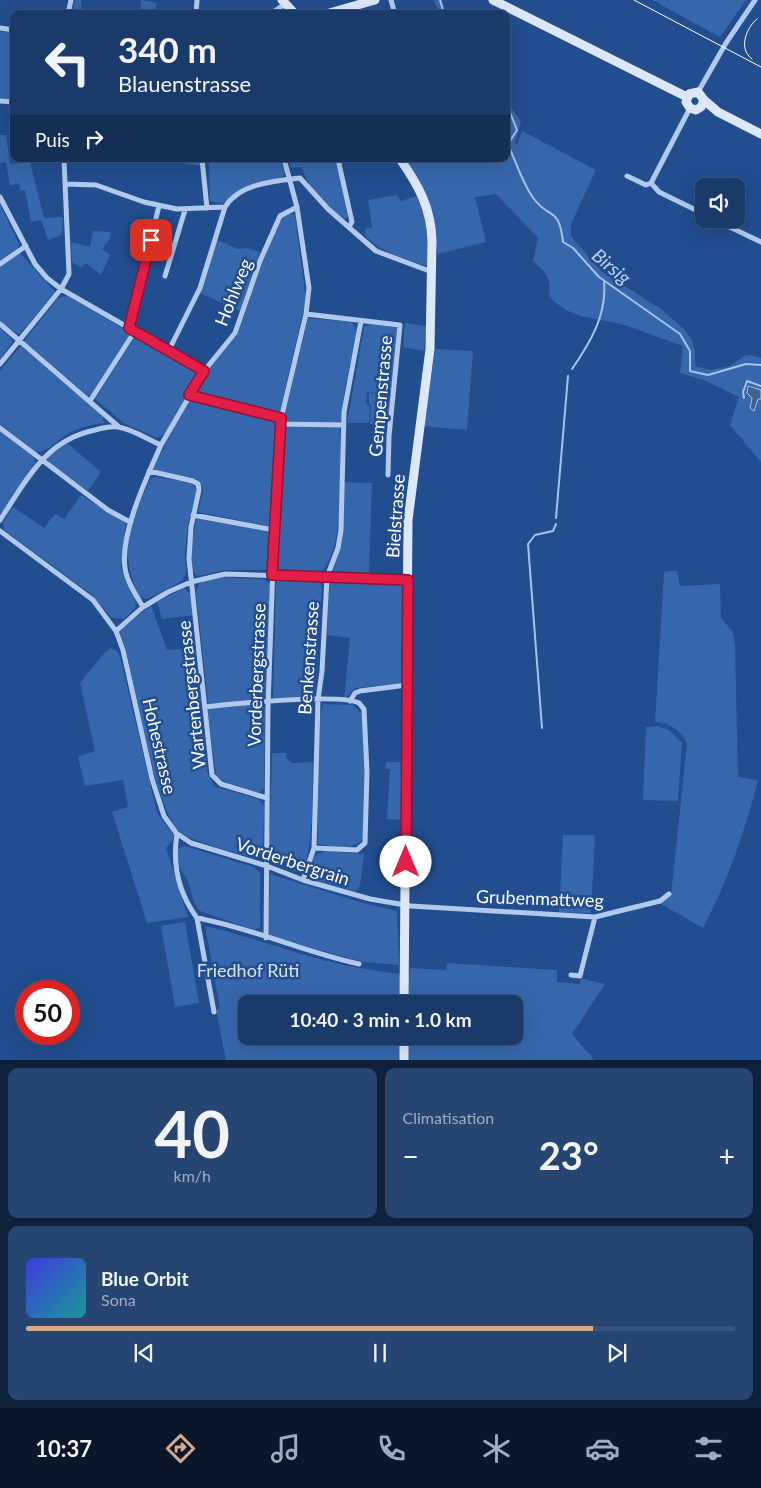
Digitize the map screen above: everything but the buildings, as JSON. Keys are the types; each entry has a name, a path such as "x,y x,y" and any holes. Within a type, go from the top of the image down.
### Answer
{"main road":[{"path":"340,10 375,0"},
{"path":"493,0 687,97"},
{"path":"702,104 696,110 690,108 687,104 687,97 692,92 698,92 702,104 761,134"},
{"name":"Bielstrasse","path":"402,162 422,192 432,224 430,349 410,496 404,995"},
{"path":"404,1045 404,1060"}],"street":[{"path":"698,92 726,42 755,0"},
{"path":"627,176 646,185 651,183 690,108"},
{"path":"0,364 62,289 69,274 64,162"},
{"path":"202,162 207,208"},
{"name":"Vorderbergstrasse","path":"266,938 268,701 280,421 306,314 309,287 297,207 285,162"},
{"path":"339,162 352,222 349,227"},
{"path":"169,350 200,289 226,208 230,201 260,183 300,178 328,209 376,251 432,272"},
{"path":"651,183 659,192 695,210"},
{"path":"66,184 96,185 159,206 185,210 226,208"},
{"path":"0,197 40,271 62,289 204,371"},
{"path":"129,328 159,206"},
{"name":"Hohlweg","path":"143,607 125,570 124,554 130,522 149,471 189,395 204,371 235,332 260,261 280,216 297,207"},
{"path":"165,276 185,210"},
{"path":"732,228 761,242"},
{"path":"0,264 26,246"},
{"name":"Gempenstrasse","path":"306,314 400,325 389,436 388,475"},
{"name":"Benkenstrasse","path":"303,880 314,848 318,700 322,671 327,577 338,548 341,530 344,425 350,377 361,321"},
{"path":"0,324 119,427 161,445"},
{"path":"90,401 135,331"},
{"path":"189,395 280,421 344,425"},
{"path":"0,520 41,461 58,444 76,434 109,427 119,427"},
{"path":"0,428 108,510 130,522"},
{"name":"Wartenbergstrasse","path":"149,471 193,481 198,484 200,490 193,516 189,559 212,776 221,784 267,798"},
{"path":"193,516 274,530"},
{"name":"Hohestrasse","path":"0,531 93,600 116,631 130,677 152,779 164,816 176,832"},
{"path":"116,631 143,607 168,592 192,582 225,574 408,580"},
{"path":"350,701 355,693 360,691 407,685"},
{"path":"205,707 268,701 318,700 350,701 359,704 364,709 367,772 365,843 357,850 314,848"},
{"path":"176,832 174,866 191,910 197,918 214,1012"},
{"name":"Vorderbergrain","path":"176,832 191,843 267,866 303,880 370,899 406,905"},
{"name":"Grubenmattweg","path":"406,905 595,917 660,901 669,894"},
{"path":"571,975 580,976 595,917"},
{"path":"197,918 234,926 330,958 359,964"}],"green space":[{"path":"75,0 81,0 82,10 73,10"},
{"path":"141,0 157,3 155,10 140,10"},
{"path":"434,0 442,0 445,10 438,10"},
{"path":"652,0 746,0 720,37"},
{"path":"0,31 10,32 10,100 0,99"},
{"path":"510,106 521,122 515,143 517,145 522,131 596,170 571,224 571,236 601,271 661,309 684,329 692,340 695,351 695,366 710,370 730,366 744,356 750,355 761,358 761,462 730,425 739,397 706,381 680,373 683,346 624,325 574,313 556,304 549,296 550,285 547,276 533,261 538,238 496,194 475,197 486,242 438,254 430,204 408,164 410,162 510,162"},
{"path":"0,135 6,135 10,164 30,162 44,218 63,217 62,235 48,240 41,220 31,222 25,190 20,191 19,183 10,186 6,162 0,163"},
{"path":"177,162 200,162 200,166"},
{"path":"209,162 281,162 285,172 282,178 256,182 222,204 210,201"},
{"path":"288,162 337,162 348,217 345,219 324,204 308,182 301,167 291,168"},
{"path":"397,195 401,201 417,196 421,205 427,230 427,266 386,251 365,235 365,229 372,227 368,200"},
{"path":"0,204 19,244 18,249 0,261"},
{"path":"286,213 295,215 306,299 279,416 192,393 209,368 237,335 261,265 281,219"},
{"path":"93,231 111,232 110,239 102,249 110,255 101,275 86,263 81,268 72,262 71,242 90,247"},
{"path":"217,240 238,249 247,248 260,252 240,311 200,293"},
{"path":"20,253 55,292 20,334 17,334 0,321 0,266"},
{"path":"67,296 131,333 91,396 87,395 24,341 58,298"},
{"path":"308,318 352,322 357,331 345,388 341,423 288,422 284,417"},
{"path":"405,323 426,326 424,351 403,347"},
{"path":"370,324 398,326 391,394 367,392 366,403 370,407 369,423 347,423 364,327"},
{"path":"0,328 13,341 0,359"},
{"path":"139,336 197,369 198,375 165,434 157,438 125,424 95,399 134,338"},
{"path":"21,346 103,416 104,423 73,431 49,448 36,452 0,424 0,371"},
{"path":"435,349 473,351 467,430 424,426"},
{"path":"369,393 391,396 388,425 370,424 371,406 369,403"},
{"path":"195,399 275,421 271,520 268,526 198,512 203,489 197,479 152,470 188,401"},
{"path":"281,426 340,427 341,483 338,524 335,543 329,560 321,573 275,571"},
{"path":"0,431 33,457 35,463 0,515"},
{"path":"67,443 101,472 88,491 50,464 47,458"},
{"path":"155,477 192,483 197,491 188,524 185,554 186,573 182,581 147,599 139,596 132,579 128,550 132,523 150,479"},
{"path":"344,482 372,483 369,573 332,574 340,547"},
{"path":"81,495 126,523 121,568 135,598 136,607 124,619 112,618 91,594 4,530 3,522 13,507 44,528 55,514 64,519"},
{"path":"197,518 267,531 271,536 270,566 266,570 226,570 198,576 192,571 191,558"},
{"path":"677,571 680,586 720,584 721,618 733,632 735,646 738,777 758,780 735,856 703,928 659,903 671,896 687,744 682,735 674,728 655,722 664,572"},
{"path":"213,577 263,579 270,583 266,695 262,700 208,704 196,592 199,584"},
{"path":"281,578 318,580 322,586 315,698 273,698 276,583"},
{"path":"329,580 399,583 402,586 401,684 355,688 344,700 350,638 327,635"},
{"path":"184,588 190,593 194,615 162,619 157,602"},
{"path":"151,605 167,650 197,648 207,771 214,786 258,799 264,806 263,851 253,858 204,843 181,833 172,821 163,801 147,748 126,650 119,631"},
{"path":"111,648 117,651 121,660 157,813 174,835 166,848 188,917 147,923 112,812 128,807 123,780 85,786 78,757 95,751 80,683 104,653"},
{"path":"261,704 265,709 264,788 259,793 223,781 216,776 207,708"},
{"path":"324,704 353,705 362,714 365,767 363,839 348,847 318,844 318,749 321,713"},
{"path":"658,726 669,730 682,743 678,801 643,800 646,727"},
{"path":"272,753 286,753 287,759 292,763 313,762 310,841 305,867 297,872 274,864 269,855"},
{"path":"386,762 402,762 401,820 387,819 390,769 385,769"},
{"path":"563,835 595,835 591,913 559,912"},
{"path":"185,846 254,867 260,873 260,927 254,930 200,911 193,900 189,884 183,872 177,866 177,849"},
{"path":"325,851 364,854 360,886 355,891 313,879 310,869 314,856"},
{"path":"270,874 363,903 397,911 399,965 363,962 268,936"},
{"path":"185,922 199,1003 175,1007 161,926"},
{"name":"Friedhof Rüti","path":"205,926 323,960 387,972 409,975 410,968 446,970 447,963 557,970 557,982 580,984 581,978 605,984 572,1034 594,1060 226,1060 216,1010 220,1008"}],"shaded area":[{"path":"748,386 761,390 761,399 758,399 754,411 750,408 752,398 747,393"}],"waterway":[{"name":"Birsig","path":"440,0 443,10"},
{"name":"Birsig","path":"510,112 517,130 510,141"},
{"name":"Birsig","path":"510,149 520,174 534,199 553,215 559,223 563,242 573,248 599,277 680,334 690,351 690,371 708,375 746,364 761,365"},
{"path":"572,369 596,328 603,306 604,282"},
{"path":"556,518 568,376"},
{"path":"744,398 743,392 747,381 761,386"},
{"path":"542,728 528,544 535,535 553,531 556,524"}],"tram line":[{"path":"634,0 761,67"},
{"path":"752,59 745,50 745,39 757,19"}],"route":[{"path":"151,240 129,328 204,371 189,395 281,418 272,575 372,577 408,580 406,862"}]}
